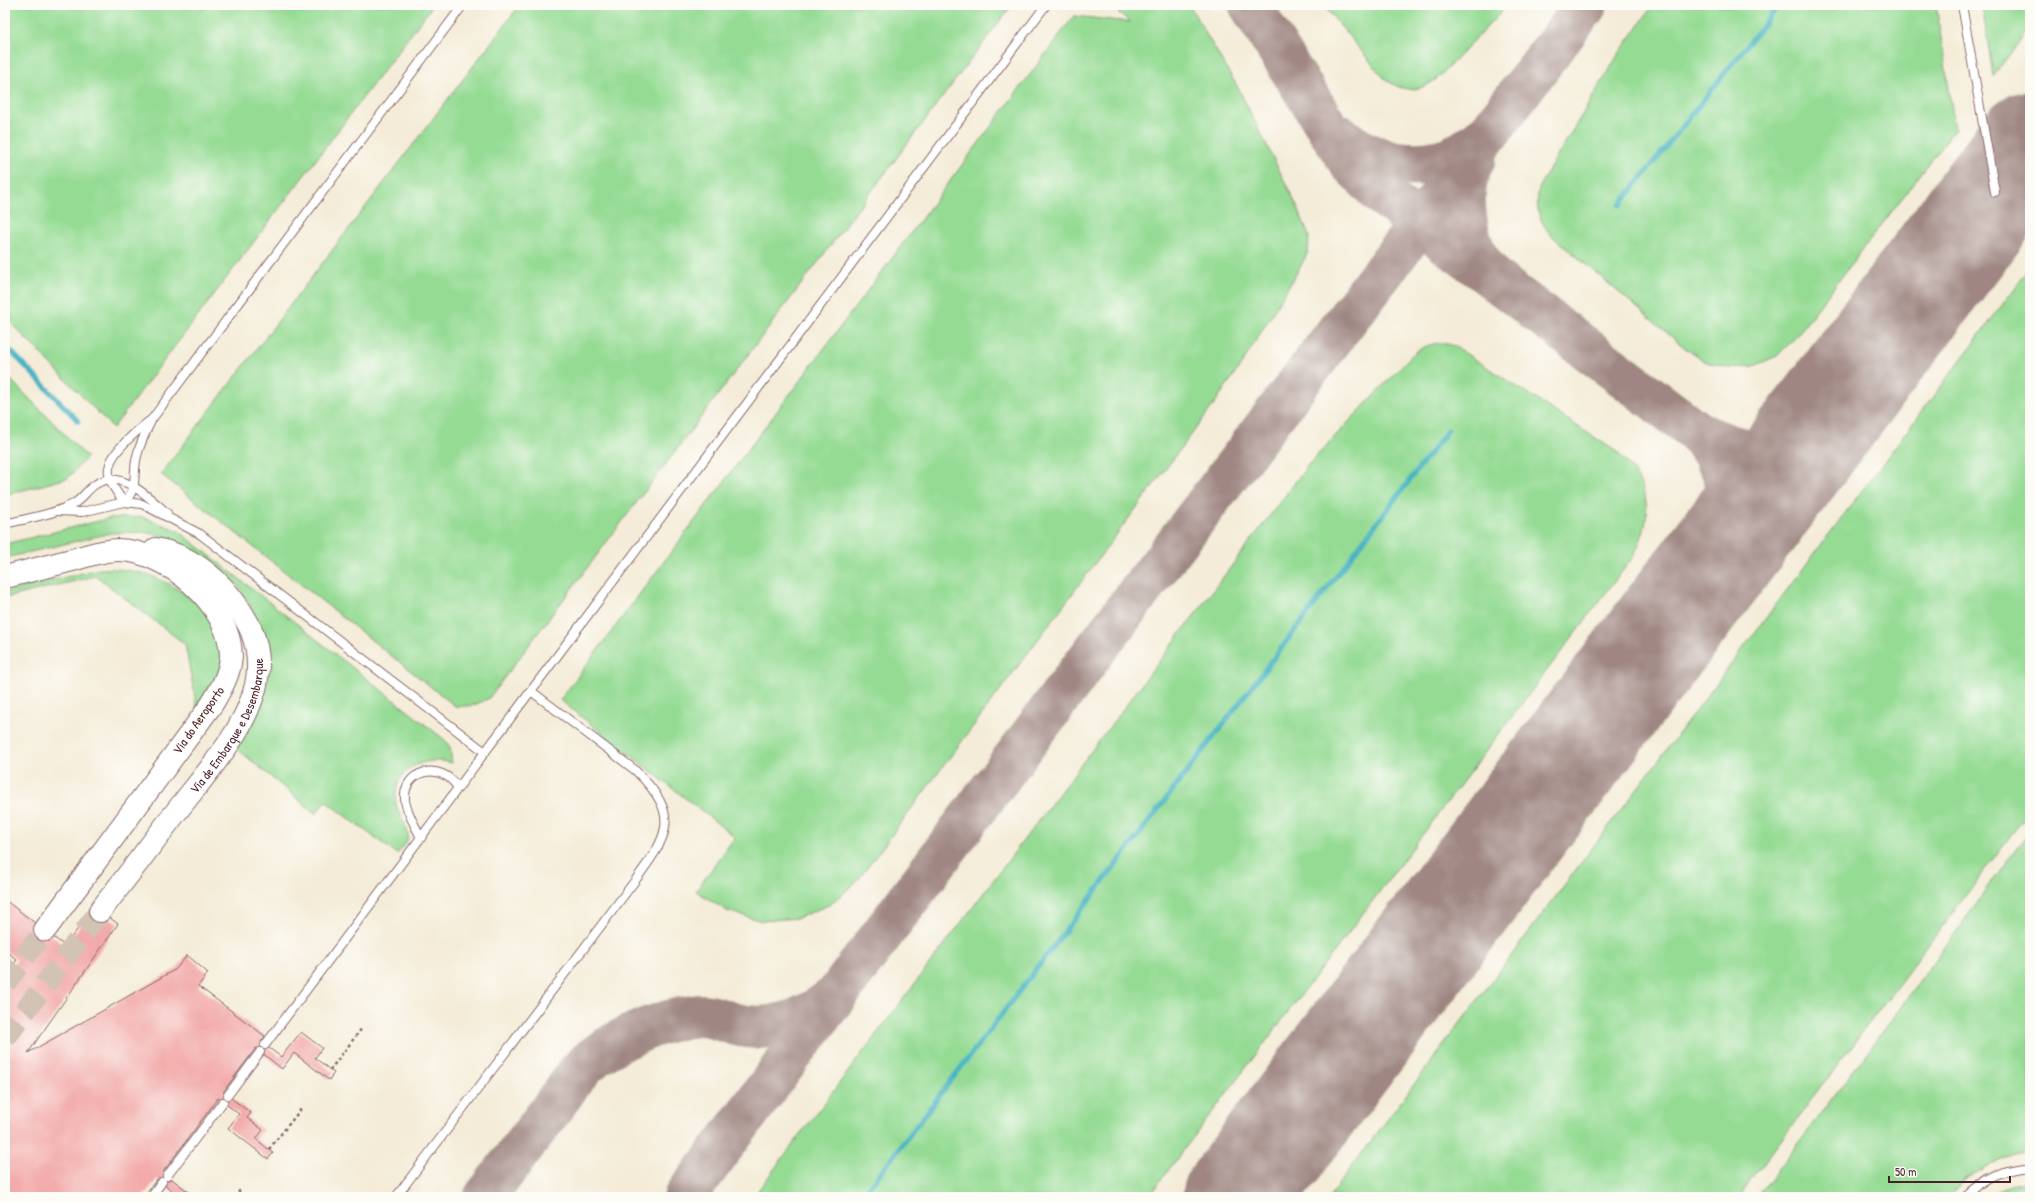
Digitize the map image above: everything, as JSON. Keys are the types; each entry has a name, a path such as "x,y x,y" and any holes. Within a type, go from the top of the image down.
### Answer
{"street":[{"name":"Via de Embarque e Desembarque","path":"100,910 222,751 245,716 254,693 258,669 257,649 252,628 227,592 213,577 196,565 168,551 142,546 117,550"},
{"name":"Via do Aeroporto","path":"5,577 117,550 135,552 160,561 202,593 224,622 231,655 225,681 212,704 44,930"}],"lane":[{"path":"124,502 114,489 108,469 111,460 130,437 152,419 463,5"},
{"path":"151,1197 1046,5"},
{"path":"1962,5 1995,192"},
{"path":"124,502 131,496 134,488 136,457 152,419"},
{"path":"5,524 57,511 86,495 94,484 102,480 111,479 120,480 134,488 178,522"},
{"path":"57,511 82,512 124,502 142,504 200,534 485,752"},
{"path":"396,1197 634,882 656,852 665,834 665,816 660,798 648,783 635,770 531,690"},
{"path":"421,838 405,801 406,791 409,784 422,773 434,771 447,775 458,788"},
{"path":"1964,1197 1983,1181 1996,1173 2030,1167"}],"path":[{"path":"330,1070 362,1028"},
{"path":"269,1150 301,1109"},
{"path":"234,1197 241,1189"}],"green space":[{"path":"5,5 433,5 113,428 5,317"},
{"path":"520,5 1012,5 489,698 473,705 455,706 161,474"},
{"path":"1110,5 1189,5 1237,86 1297,206 1309,236 1308,252 1243,362 1212,407 858,880 831,904 798,918 762,921 727,911 696,891 735,837 560,700 1074,16 1130,22"},
{"path":"1323,5 1508,5 1438,78 1424,86 1410,89 1397,86 1383,77"},
{"path":"1653,5 1936,5 1955,129 1794,339 1777,356 1754,366 1730,368 1706,362 1685,348 1551,235 1546,229 1538,210 1537,204 1541,183 1618,55"},
{"path":"1982,5 2030,5 2030,28 1993,76"},
{"path":"2030,268 2030,810 1738,1197 1329,1197"},
{"path":"1441,343 1452,345 1462,351 1617,452 1637,477 1643,489 1647,514 1645,527 1640,542 1633,557 1148,1197 753,1197 1309,464 1411,356 1425,346"},
{"path":"5,374 87,457 68,478 5,495"},
{"path":"142,517 177,530 445,740 450,747 452,763 431,761 421,763 412,767 399,782 396,792 396,804 408,832 408,839 397,854 325,801 316,814 235,747 255,715 253,610 238,586 219,567 171,538 144,532 111,533 5,558 5,544 111,518"},
{"path":"99,569 138,572 162,580 195,602 211,619 217,631 224,663 197,708 185,644 96,576 5,598 5,592"},
{"path":"2030,830 2030,1153 2001,1159 1967,1178 1949,1197 1757,1197 1891,1021"},
{"path":"2030,1181 2030,1197 1986,1197 2010,1185"}],"building":[{"path":"5,900 65,946 95,906 118,924 28,1053 176,969 187,955 208,973 198,986 265,1036 261,1042 281,1057 301,1032 322,1048 315,1058 334,1073 329,1080 294,1053 282,1069 256,1048 223,1092 251,1113 247,1118 263,1130 256,1139 273,1153 268,1159 228,1128 239,1114 218,1098 163,1172 190,1193 187,1197 177,1197 178,1195 157,1179 143,1197 5,1197 5,976 17,960 5,950"}],"waterway":[{"path":"1620,205 1779,5"},
{"path":"5,345 78,421"},
{"path":"862,1197 1448,430"}],"taxiway":[{"path":"1250,5 1350,163 1380,193 1697,432 1731,446 1759,450 1786,444 1818,427"},
{"path":"685,1197 1099,645 1586,5"},
{"path":"1340,136 1353,146 1382,159 1414,164 1430,163 1445,159 1463,151 1483,137"},
{"path":"1475,157 1467,180 1464,205 1468,230 1475,253 1489,273"},
{"path":"1697,432 1715,456 1722,469 1731,498 1732,512 1726,542 1712,567"},
{"path":"485,1197 584,1066 607,1048 621,1040 651,1027 681,1018 695,1016 710,1017 746,1026 759,1027 784,1024 808,1014 830,1000"}],"runway":[{"path":"1237,1197 2030,146"}],"tunnel":[{"path":"5,1038 100,911"},
{"path":"5,983 45,930"}]}
